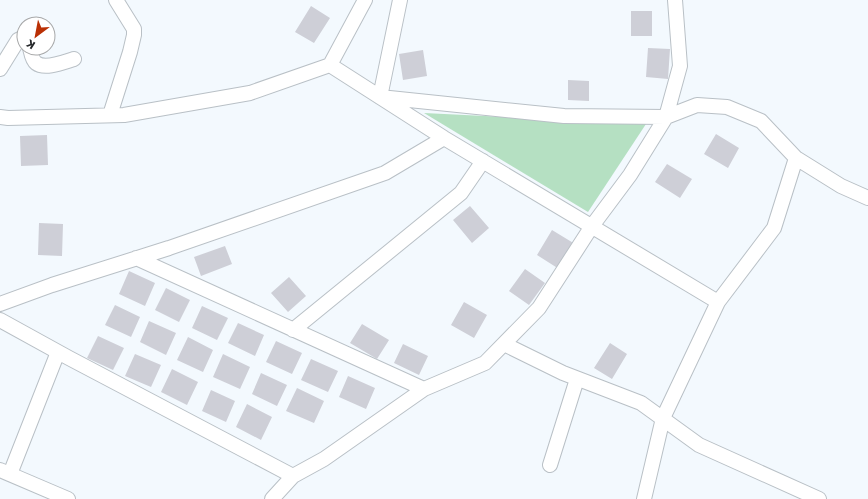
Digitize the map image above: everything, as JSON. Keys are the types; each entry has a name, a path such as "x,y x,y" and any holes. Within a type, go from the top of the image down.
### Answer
{"street":[{"path":"110,115 134,35 134,29 116,0"},
{"path":"3,115 124,115 250,93 330,65 365,0"},
{"path":"380,97 400,0"},
{"path":"272,499 293,476 324,459 424,389 485,363 539,308 592,226 630,174 666,117 680,66 675,0"},
{"path":"0,69 16,43"},
{"path":"32,56 34,62 43,66 52,66 74,59"},
{"path":"330,65 444,138 718,302"},
{"path":"380,97 564,116 666,117 697,106 727,107 761,121 796,158 841,186 868,198"},
{"path":"0,304 385,173 444,138"},
{"path":"644,499 663,418 718,302 774,228 796,158"},
{"path":"293,330 461,193 483,161"},
{"path":"136,258 424,389"},
{"path":"0,320 293,476"},
{"path":"504,344 577,379 642,403 699,445 819,499"},
{"path":"58,352 5,472 68,499"},
{"path":"550,465 577,379"}],"green space":[{"path":"424,113 646,124 588,212"}],"building":[{"path":"311,6 330,18 314,43 295,32"},
{"path":"631,11 652,11 652,36 631,36"},
{"path":"648,48 670,49 668,79 646,77"},
{"path":"423,50 427,76 403,80 399,54"},
{"path":"568,80 589,81 589,101 568,100"},
{"path":"716,134 739,148 728,168 704,154"},
{"path":"47,135 48,165 21,166 20,136"},
{"path":"667,164 692,179 680,198 655,182"},
{"path":"470,206 489,228 472,243 453,220"},
{"path":"39,223 63,224 62,256 38,255"},
{"path":"552,230 575,244 559,269 537,255"},
{"path":"225,246 232,264 201,276 194,257"},
{"path":"525,269 545,283 529,305 509,291"},
{"path":"129,271 155,283 145,306 119,294"},
{"path":"289,277 306,296 288,312 271,293"},
{"path":"166,288 190,300 179,322 155,310"},
{"path":"464,302 487,315 474,338 451,325"},
{"path":"115,305 140,317 131,337 105,325"},
{"path":"202,306 228,318 217,340 192,328"},
{"path":"149,321 176,333 166,355 140,342"},
{"path":"238,323 264,335 255,356 228,343"},
{"path":"362,324 389,340 377,359 350,343"},
{"path":"98,336 124,348 113,370 87,358"},
{"path":"188,337 213,350 203,372 177,360"},
{"path":"276,341 302,353 292,374 266,362"},
{"path":"610,343 627,354 612,379 594,368"},
{"path":"403,344 428,356 419,375 394,363"},
{"path":"135,354 161,365 151,387 125,376"},
{"path":"223,354 250,367 240,389 213,377"},
{"path":"311,359 338,371 328,392 301,380"},
{"path":"172,369 198,382 187,405 161,392"},
{"path":"261,373 287,385 277,406 252,394"},
{"path":"348,376 375,388 366,409 339,397"},
{"path":"297,388 324,401 314,423 286,411"},
{"path":"211,390 235,401 226,422 202,411"},
{"path":"247,404 272,417 261,440 236,427"}]}
